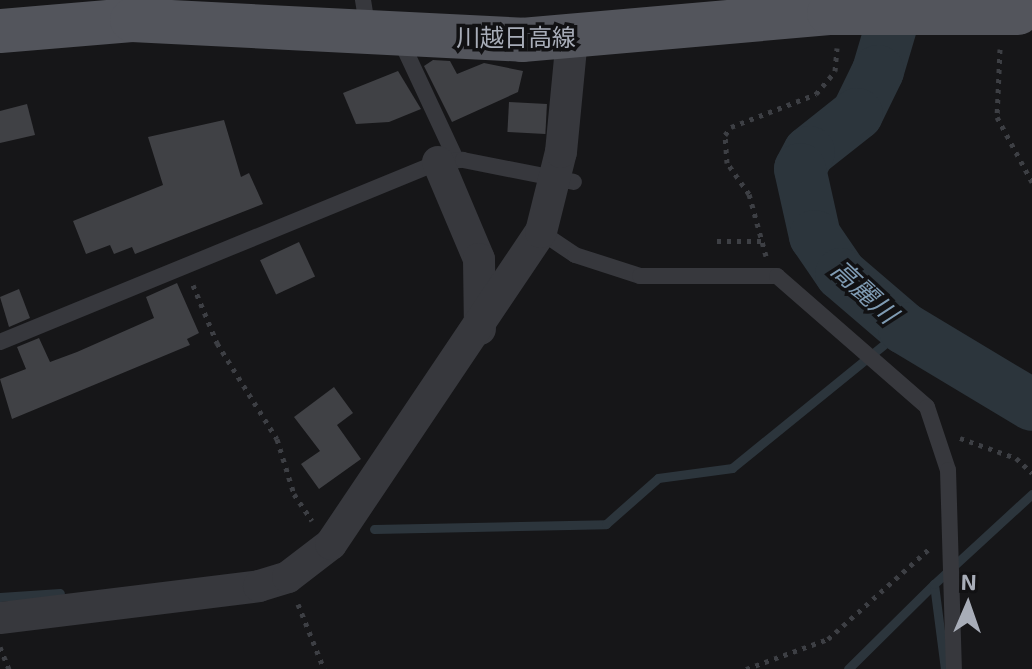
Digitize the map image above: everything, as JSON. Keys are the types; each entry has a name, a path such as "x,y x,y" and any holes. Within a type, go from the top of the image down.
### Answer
{"main road":[{"name":"川越日高線","path":"0,31 132,20 377,24 572,38 1017,24"}],"street":[{"path":"0,618 217,595 288,577 331,544 480,329 541,232 565,179 572,38"},
{"path":"447,161 479,259 480,329"}],"lane":[{"path":"377,24 447,161"},
{"path":"0,342 447,161 565,179"},
{"path":"541,232 575,255 640,276 699,280 769,273 792,285 901,381 940,432 950,529 954,669"}],"path":[{"path":"1017,24 997,117 1032,182"},
{"path":"769,273 749,194 727,163 725,135 731,127 816,94 835,71 833,28"},
{"path":"717,241 762,241"},
{"path":"185,266 217,343 277,439 294,494 331,544"},
{"path":"940,432 1016,458 1032,473"},
{"path":"746,669 828,639 950,529"},
{"path":"288,577 324,669"},
{"path":"0,646 9,669"}],"building":[{"path":"433,60 450,61 457,74 484,63 523,71 518,92 452,122 424,66"},
{"path":"398,71 421,109 389,122 356,124 343,93"},
{"path":"509,102 547,104 545,134 507,132"},
{"path":"27,104 35,135 0,143 0,111"},
{"path":"224,120 241,177 249,173 263,204 135,254 132,247 114,254 110,245 86,254 73,221 163,185 148,137"},
{"path":"299,242 315,276 276,295 260,260"},
{"path":"177,283 199,333 187,339 190,345 12,419 0,379 26,369 17,347 39,338 50,362 77,352 154,318 146,297"},
{"path":"19,289 30,318 9,327 0,297"},
{"path":"334,387 353,413 337,425 361,459 319,489 301,464 320,451 294,417"}],"waterway":[{"name":"高麗川","path":"899,0 878,71 857,114 809,152 800,169 815,236 841,274 904,328 1032,405"},
{"path":"374,529 606,524 658,478 732,468 904,328"},
{"path":"945,669 934,584 1032,494"},
{"path":"848,669 934,584"},
{"path":"0,597 60,593"}]}
